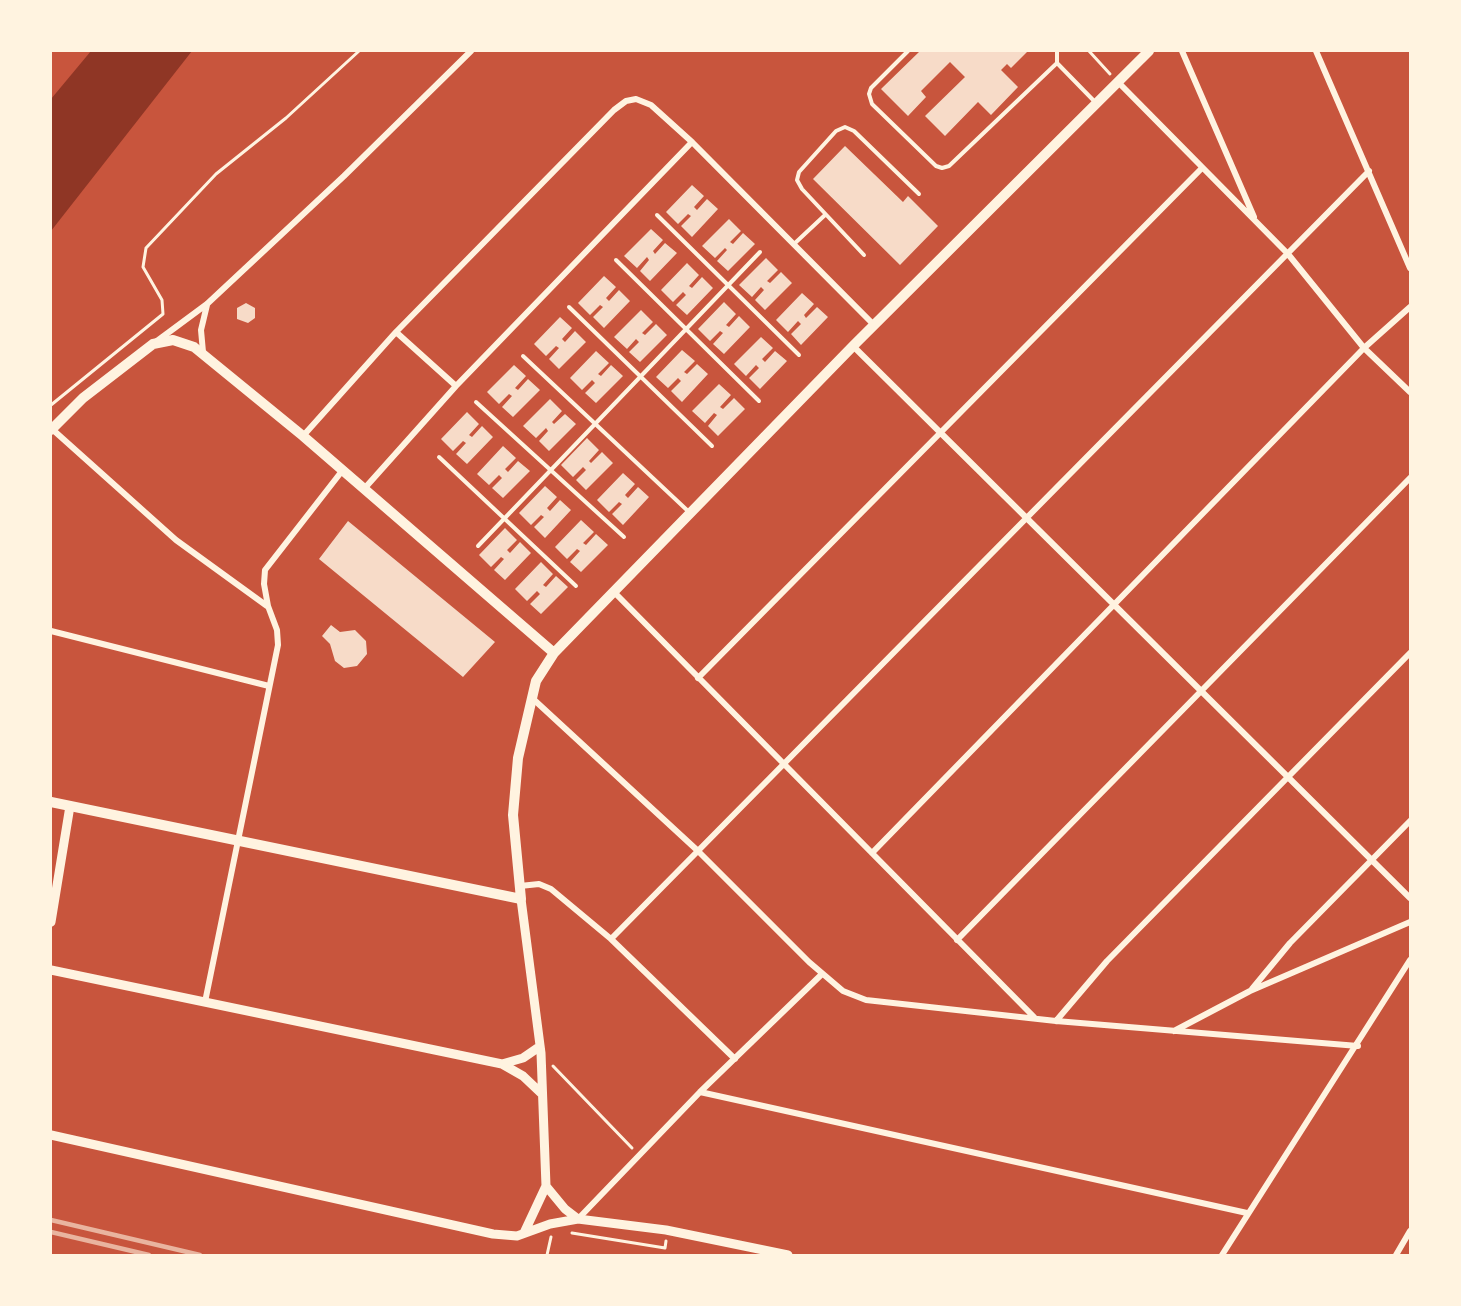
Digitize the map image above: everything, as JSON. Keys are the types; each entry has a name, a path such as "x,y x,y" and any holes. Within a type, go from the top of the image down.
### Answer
{"main road":[{"path":"51,802 521,899 513,815 518,759 536,681 554,653 853,346 1149,51"},
{"path":"52,430 83,398 153,344 182,342 203,352 554,653"}],"street":[{"path":"153,344 207,304 336,184 471,51"},
{"path":"1182,51 1256,220"},
{"path":"1316,51 1370,171 1410,268"},
{"path":"1118,82 1256,220 1288,254 1365,348 1410,392"},
{"path":"303,436 396,332 614,110 626,101 636,99 645,101 692,142 874,325"},
{"path":"364,489 456,386 692,142"},
{"path":"698,678 1202,168"},
{"path":"611,939 1370,171"},
{"path":"203,352 201,330 207,304"},
{"path":"872,853 1365,348 1410,307"},
{"path":"396,332 456,386"},
{"path":"853,346 1410,898"},
{"path":"52,430 176,540 267,606"},
{"path":"205,1002 240,840 278,645 277,630 267,606 265,570 342,471"},
{"path":"957,940 1410,478"},
{"path":"614,592 1034,1017"},
{"path":"51,631 269,686"},
{"path":"1056,1021 1107,961 1410,653"},
{"path":"531,697 698,851 822,974 843,991 866,1000 1056,1021 1358,1046"},
{"path":"51,922 70,806"},
{"path":"1250,991 1290,943 1410,821"},
{"path":"520,886 546,885 611,939 735,1059"},
{"path":"521,899 540,1050 546,1186 524,1233"},
{"path":"1174,1031 1250,991 1410,922"},
{"path":"1222,1255 1358,1046 1410,960"},
{"path":"51,970 502,1064 523,1076 542,1094"},
{"path":"578,1219 700,1092 822,974"},
{"path":"502,1064 540,1050"},
{"path":"700,1092 1247,1214"},
{"path":"51,1135 492,1234 509,1236 550,1224 578,1219 666,1230 788,1255"},
{"path":"546,1186 565,1209 578,1219"},
{"path":"1396,1255 1410,1231"}],"lane":[{"path":"908,51 871,88 869,94 872,104 936,166 942,168 949,166 1057,63"},
{"path":"1057,51 1057,63 1096,103"},
{"path":"864,255 825,215 797,180 799,172 836,131 844,127 854,131 919,194"},
{"path":"657,215 799,355"},
{"path":"794,244 825,215"},
{"path":"478,546 760,252"},
{"path":"616,260 759,400"},
{"path":"569,307 712,446"},
{"path":"523,356 690,513"},
{"path":"476,402 624,537"},
{"path":"439,457 576,586"}],"path":[{"path":"51,405 163,314 162,300 143,267 146,248 216,174 286,118 358,51"},
{"path":"1089,51 1118,82"},
{"path":"540,1050 639,1155"},
{"path":"547,1255 552,1229"},
{"path":"564,1231 665,1248"}],"shaded area":[{"path":"91,51 192,51 51,231 51,99"}],"building":[{"path":"920,51 1028,51 1011,68 1007,64 1001,70 1018,87 991,115 978,102 945,136 925,116 965,77 950,62 921,91 926,97 908,116 881,89"},
{"path":"845,146 903,202 908,196 938,226 900,265 813,179"},
{"path":"692,185 704,196 694,207 697,210 707,199 718,209 692,237 681,226 691,216 688,214 678,224 666,212"},
{"path":"729,219 741,231 730,242 733,244 743,233 755,244 728,271 717,261 727,250 725,248 715,258 702,246"},
{"path":"651,229 663,240 653,251 655,254 665,243 677,253 650,281 640,271 649,260 647,257 637,268 624,256"},
{"path":"766,258 778,270 767,281 770,283 781,272 792,283 765,310 755,300 764,290 761,287 752,297 739,285"},
{"path":"687,263 699,275 689,286 692,288 702,277 713,288 687,315 676,305 686,295 683,292 673,302 661,290"},
{"path":"604,276 616,287 606,298 609,301 619,290 630,301 604,328 593,317 603,307 600,305 590,315 578,303"},
{"path":"802,293 814,304 804,315 806,318 817,307 828,317 801,345 791,334 801,324 798,321 788,332 776,320"},
{"path":"724,302 736,314 726,325 729,327 739,316 750,327 724,354 713,344 723,333 720,331 710,341 698,329"},
{"path":"246,303 255,308 255,318 248,323 237,319 237,308"},
{"path":"641,310 653,322 642,333 645,335 656,324 667,335 640,362 629,352 639,342 636,339 627,349 614,337"},
{"path":"560,317 572,328 562,339 565,342 575,331 586,342 559,369 549,359 559,348 556,346 546,356 534,344"},
{"path":"761,337 773,348 762,359 765,362 775,351 787,361 760,389 749,378 759,368 756,365 746,376 734,364"},
{"path":"682,350 695,361 684,372 687,374 697,364 708,374 682,402 671,391 681,381 678,378 668,388 656,377"},
{"path":"596,351 609,363 598,374 601,376 611,365 623,376 596,403 585,393 595,383 592,380 582,390 570,378"},
{"path":"514,365 526,376 515,388 518,390 528,379 540,390 513,417 502,407 512,396 509,394 499,404 487,392"},
{"path":"719,384 731,395 720,407 723,409 734,398 745,409 718,436 708,426 717,415 714,413 705,423 692,411"},
{"path":"550,399 562,411 552,422 554,424 565,414 576,424 549,451 539,441 548,431 546,428 536,438 523,426"},
{"path":"467,412 479,424 469,435 472,437 482,426 493,437 467,464 456,454 466,443 463,441 453,451 441,439"},
{"path":"587,438 599,450 589,461 591,463 602,452 613,463 586,490 576,480 586,470 583,467 573,477 561,465"},
{"path":"503,446 516,458 505,469 508,472 518,461 530,471 503,498 492,488 502,478 499,475 489,485 477,474"},
{"path":"623,473 635,484 625,495 628,498 638,487 649,497 623,525 612,514 622,504 619,502 609,512 597,500"},
{"path":"545,486 557,497 547,508 550,511 560,500 571,510 545,538 534,527 544,517 541,515 531,525 519,513"},
{"path":"581,520 594,532 583,543 586,545 596,534 608,545 581,572 570,562 580,551 577,549 567,559 555,547"},
{"path":"348,521 495,642 463,677 319,559"},
{"path":"505,528 517,540 507,550 510,553 520,542 531,553 505,580 494,570 504,559 501,557 491,567 479,555"},
{"path":"541,562 553,574 543,585 546,587 556,576 568,587 541,614 530,604 540,594 537,591 527,601 515,589"},
{"path":"331,625 340,632 355,630 366,641 367,654 357,666 344,668 335,661 330,644 322,636"}],"railway":[{"path":"51,1220 200,1255"},
{"path":"51,1232 149,1255"}]}
